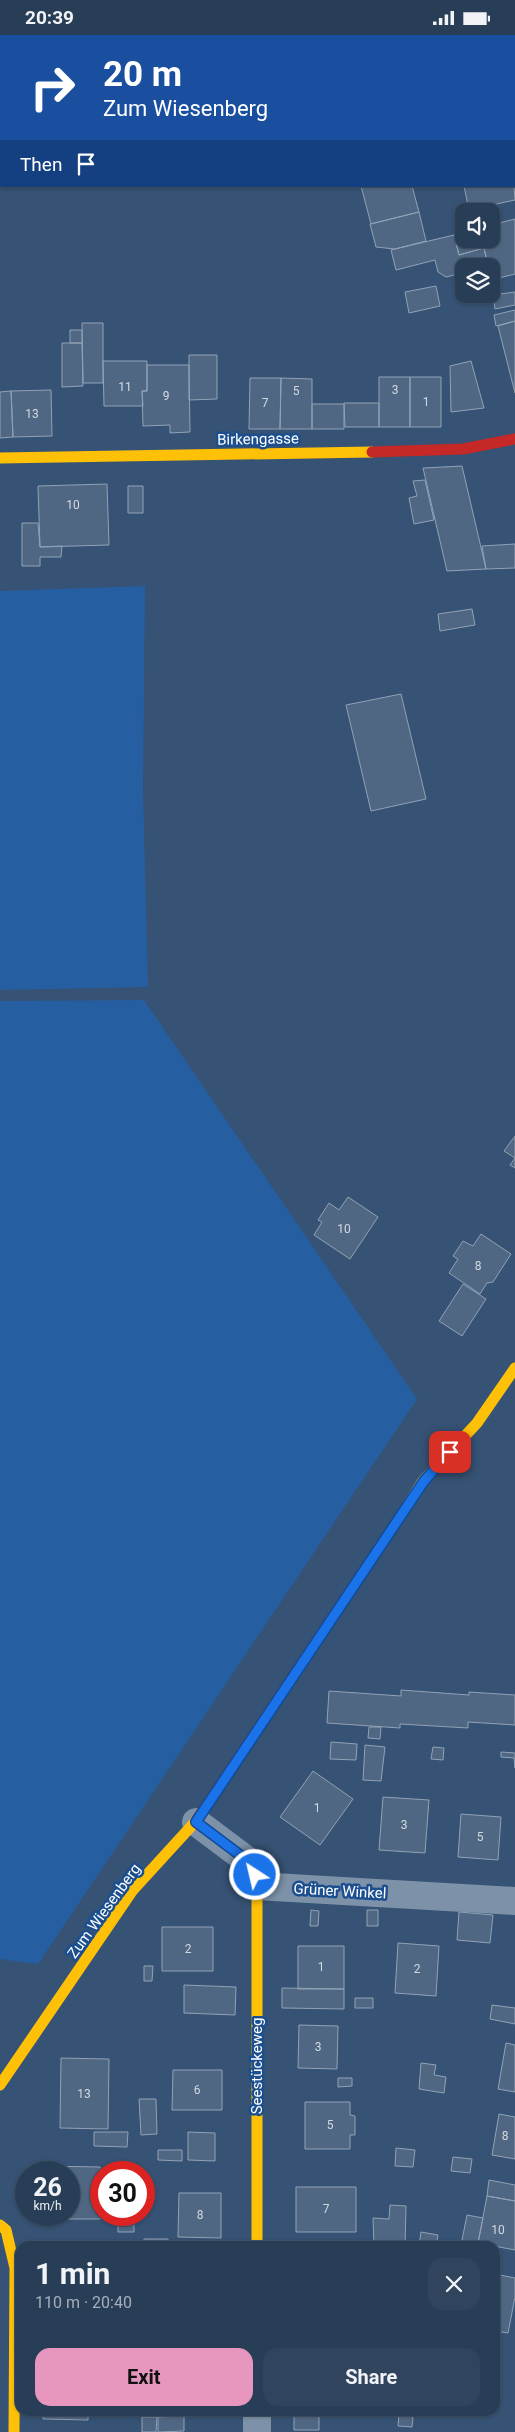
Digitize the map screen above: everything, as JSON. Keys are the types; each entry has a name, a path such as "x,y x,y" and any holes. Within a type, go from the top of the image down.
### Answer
{"street":[{"name":"Birkengasse","path":"0,458 390,452 463,449 515,439"},
{"name":"Zum Wiesenberg","path":"0,2085 133,1890 196,1822 424,1481 477,1423 515,1368"},
{"path":"196,1822 252,1864 257,1886"},
{"name":"Grüner Winkel","path":"257,1886 515,1901"},
{"name":"Seestückeweg","path":"257,1886 257,2241"},
{"path":"0,2225 6,2231 15,2264"},
{"path":"14,2432 15,2350"},
{"path":"257,2416 257,2432"}],"shaded area":[{"path":"145,586 143,790 148,987 0,990 0,591"},
{"path":"144,1000 417,1399 38,1964 0,1959 0,1001"}],"building":[{"path":"361,187 412,187 419,212 371,224"},
{"path":"464,187 514,187 515,200 500,203 468,203"},
{"path":"419,212 426,241 395,249 376,247 370,224"},
{"path":"515,219 515,274 500,278 500,258 486,258 484,248 500,248 500,223"},
{"path":"454,235 455,248 457,248 459,255 484,248 486,258 455,258 455,275 446,277 438,272 435,260 396,270 391,250"},
{"path":"457,248 484,248 459,255"},
{"path":"436,286 440,306 409,313 405,292"},
{"path":"515,292 515,305 495,309 494,303 500,303 500,294"},
{"path":"515,310 515,321 496,326 494,315"},
{"path":"515,321 515,393 498,326"},
{"path":"82,323 103,323 103,383 83,383"},
{"path":"70,330 82,330 82,343 70,343"},
{"path":"62,343 82,343 83,386 62,387"},
{"path":"189,355 217,355 217,399 189,400"},
{"path":"103,361 147,361 147,391 142,391 143,406 104,406"},
{"path":"471,361 484,408 451,412 450,366"},
{"path":"147,365 189,365 190,432 170,433 170,425 143,426 142,391 147,391"},
{"path":"379,377 410,377 410,427 379,427"},
{"path":"410,377 441,377 441,427 410,427"},
{"path":"250,378 281,378 280,429 249,429"},
{"path":"281,378 312,379 312,429 280,429"},
{"path":"51,390 52,436 13,437 11,391"},
{"path":"11,391 13,437 0,438 0,392"},
{"path":"344,403 379,403 379,427 345,427"},
{"path":"312,404 344,404 344,429 312,429"},
{"path":"462,466 486,569 447,571 423,468"},
{"path":"425,480 434,520 414,524 409,498 417,496 413,481"},
{"path":"107,484 109,545 40,547 38,486"},
{"path":"128,486 143,486 143,513 128,513"},
{"path":"22,523 38,523 40,547 62,546 61,557 40,557 40,566 22,566"},
{"path":"515,544 515,568 486,569 482,546"},
{"path":"472,609 475,625 440,631 438,614"},
{"path":"401,694 426,799 371,811 346,705"},
{"path":"515,1136 515,1158 504,1151"},
{"path":"515,1158 515,1168 510,1165"},
{"path":"348,1197 378,1217 350,1259 314,1235 322,1222 318,1220 329,1203 339,1210"},
{"path":"481,1234 511,1254 493,1282 487,1283 480,1294 449,1273 458,1259 453,1256 463,1241 473,1246"},
{"path":"463,1284 486,1299 462,1336 439,1321"},
{"path":"401,1690 469,1695 469,1692 515,1695 515,1725 468,1722 468,1728 400,1724 400,1728 327,1723 329,1691 401,1696"},
{"path":"369,1727 381,1727 380,1739 368,1738"},
{"path":"331,1742 357,1744 356,1760 330,1759"},
{"path":"365,1745 385,1747 381,1781 363,1780"},
{"path":"433,1747 444,1748 443,1760 431,1759"},
{"path":"501,1752 515,1753 515,1768 514,1758 501,1757"},
{"path":"313,1771 353,1799 320,1845 280,1817"},
{"path":"383,1797 429,1800 425,1853 379,1850"},
{"path":"461,1814 501,1817 498,1860 458,1857"},
{"path":"311,1910 319,1911 318,1926 310,1926"},
{"path":"367,1910 378,1910 378,1926 367,1926"},
{"path":"459,1912 493,1915 490,1943 457,1940"},
{"path":"162,1927 213,1927 213,1971 162,1971"},
{"path":"398,1943 439,1946 436,1996 395,1993"},
{"path":"298,1946 344,1946 344,1989 298,1989"},
{"path":"144,1966 153,1966 152,1981 144,1981"},
{"path":"184,1985 236,1987 235,2015 184,2013"},
{"path":"282,1988 344,1989 344,2009 282,2008"},
{"path":"355,1998 373,1998 373,2008 355,2008"},
{"path":"492,2005 515,2008 515,2024 490,2019"},
{"path":"299,2025 338,2026 337,2069 298,2068"},
{"path":"506,2043 515,2045 515,2092 498,2089"},
{"path":"61,2058 109,2059 108,2129 60,2128"},
{"path":"421,2063 436,2065 434,2075 446,2077 444,2093 419,2089"},
{"path":"173,2070 222,2070 222,2110 172,2110"},
{"path":"338,2078 352,2078 352,2086 338,2087"},
{"path":"139,2099 156,2099 157,2134 141,2135"},
{"path":"305,2102 350,2102 350,2115 355,2116 355,2135 350,2135 350,2149 305,2149"},
{"path":"499,2114 515,2117 515,2159 492,2155"},
{"path":"94,2132 128,2132 127,2147 94,2146"},
{"path":"188,2132 215,2133 215,2161 188,2160"},
{"path":"396,2148 415,2150 413,2167 395,2166"},
{"path":"158,2150 182,2150 182,2161 158,2160"},
{"path":"453,2157 472,2159 470,2173 451,2171"},
{"path":"80,2167 90,2167 90,2219 80,2219"},
{"path":"489,2180 515,2185 515,2201 487,2196"},
{"path":"296,2187 356,2187 356,2232 296,2232"},
{"path":"179,2193 221,2193 221,2238 178,2237"},
{"path":"487,2196 515,2201 515,2250 500,2247 500,2241 478,2241"},
{"path":"390,2205 406,2206 405,2241 374,2241 373,2218 389,2219"},
{"path":"467,2215 483,2218 478,2241 462,2240"},
{"path":"118,2226 134,2226 134,2232 118,2232"},
{"path":"421,2232 438,2235 437,2241 420,2241"},
{"path":"144,2239 168,2239 168,2241 144,2241"},
{"path":"500,2275 515,2278 515,2297 508,2333 500,2332"},
{"path":"43,2416 88,2416 88,2420 43,2419"},
{"path":"184,2416 184,2431 158,2432 158,2417"},
{"path":"294,2416 319,2416 319,2430 294,2430"},
{"path":"399,2416 410,2416 413,2418 412,2427 398,2426"},
{"path":"142,2417 157,2417 156,2432 142,2432"}],"traffic: slow":[{"path":"0,458 372,452"},
{"path":"407,1506 423,1481 477,1423 515,1368"},
{"path":"0,2085 133,1890 196,1821"},
{"path":"257,1886 257,2241"},
{"path":"0,2225 6,2230 15,2268 14,2432"}],"traffic: jam":[{"path":"372,452 463,449 515,439"},
{"path":"196,1821 407,1506"}],"route":[{"path":"255,1875 252,1864 196,1822 424,1481 450,1452"}]}
